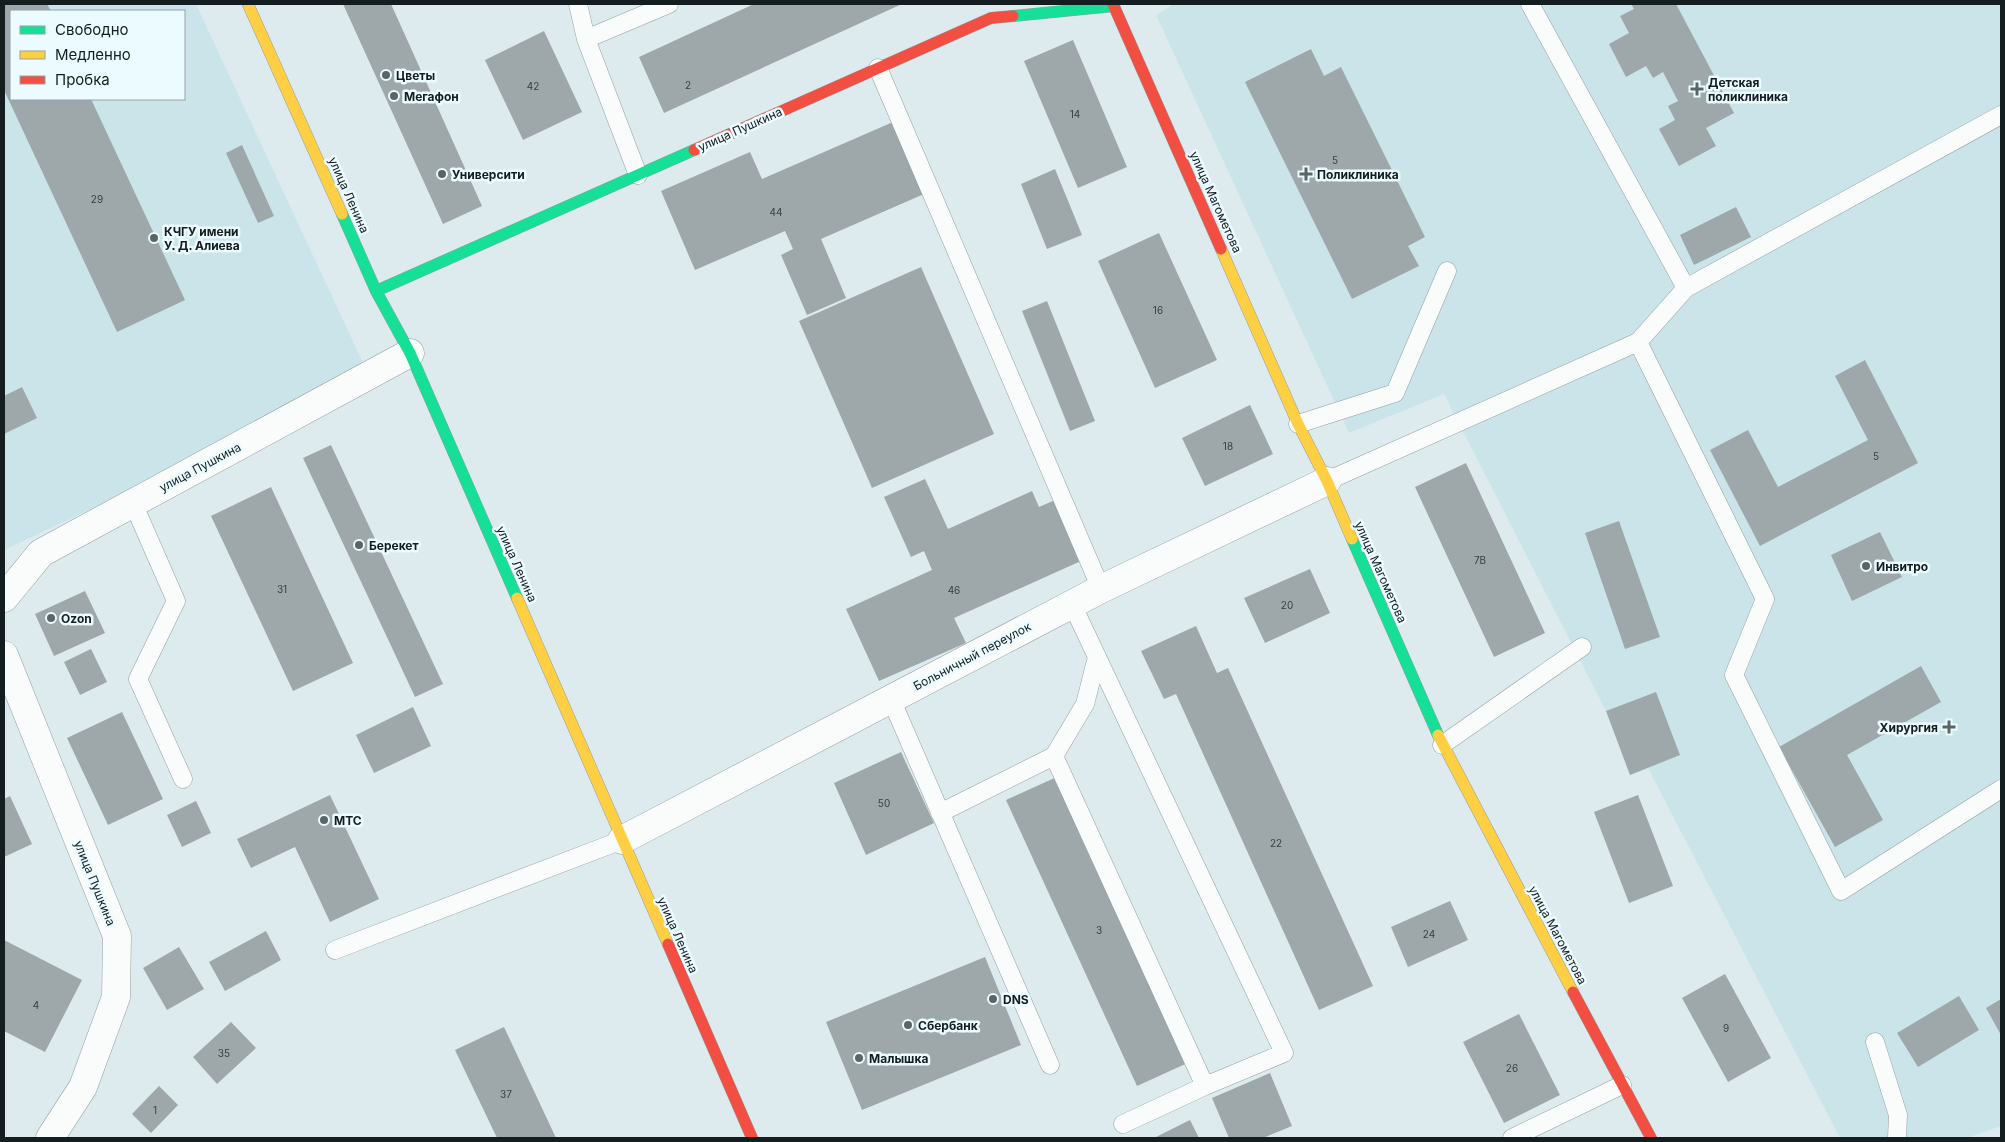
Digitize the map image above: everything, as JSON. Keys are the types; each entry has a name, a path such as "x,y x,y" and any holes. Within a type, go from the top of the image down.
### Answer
{"street":[{"name":"улица Ленина","path":"248,4 376,291 410,353 752,1138"},
{"name":"улица Пушкина","path":"376,291 878,68 988,11 1114,4"},
{"name":"улица Магометова","path":"1114,4 1298,424 1327,481 1442,745 1651,1138"},
{"name":"улица Пушкина","path":"4,598 41,553 410,353"},
{"name":"Больничный переулок","path":"622,840 1072,604 1327,481"},
{"name":"улица Пушкина","path":"4,655 117,936 116,997 83,1087 50,1138"}],"lane":[{"path":"578,4 586,39 638,175"},
{"path":"586,39 669,4"},
{"path":"1530,4 1686,288"},
{"path":"878,68 1102,589"},
{"path":"1327,481 1638,342 1686,288 2001,115"},
{"path":"1298,424 1395,393 1446,271"},
{"path":"1638,342 1765,599 1734,675 1841,891 2001,789"},
{"path":"133,503 176,601 138,678 183,779"},
{"path":"1072,604 1284,1053 1205,1086 1123,1124"},
{"path":"1442,745 1582,647"},
{"path":"940,813 1054,756 1085,704 1097,657"},
{"path":"891,699 1050,1065"},
{"path":"1054,756 1205,1086"},
{"path":"336,950 622,840"},
{"path":"1875,1042 1898,1115 1897,1138"},
{"path":"1512,1138 1622,1085"}],"shaded area":[{"name":"КЧГУ имени У. Д. Алиева","path":"4,4 196,4 370,378 4,550"},
{"path":"1174,4 2001,4 2001,1126 1967,1138 1840,1138 1648,768 1630,775 1606,711 1444,394 1349,433 1156,15"}],"building":[{"path":"4,4 47,4 50,10 10,10 10,100 91,100 185,300 117,332 4,90"},
{"path":"343,4 391,4 482,206 443,224"},
{"path":"754,4 902,4 664,113 639,57"},
{"name":"Детская поликлиника","path":"1631,4 1676,4 1734,113 1706,128 1716,146 1679,166 1659,129 1675,120 1668,106 1678,101 1663,72 1653,78 1646,66 1626,77 1609,44 1629,33 1620,16 1634,9"},
{"path":"544,31 582,112 523,140 485,60"},
{"path":"1073,40 1127,167 1078,188 1024,61"},
{"path":"1311,49 1324,76 1341,67 1425,237 1408,246 1419,266 1352,299 1245,82"},
{"path":"893,122 924,194 821,239 846,298 807,315 781,255 793,249 785,231 695,270 661,191 750,152 762,179"},
{"path":"242,145 274,216 258,223 226,153"},
{"path":"1055,169 1082,235 1047,249 1021,184"},
{"path":"1736,207 1751,237 1694,265 1680,235"},
{"path":"1159,233 1217,360 1155,388 1098,261"},
{"path":"921,267 994,434 872,488 799,321"},
{"path":"1047,301 1095,421 1070,431 1022,311"},
{"path":"1865,360 1918,463 1760,546 1710,450 1748,430 1778,487 1868,440 1835,376"},
{"path":"22,387 37,418 4,434 4,396"},
{"path":"1250,405 1273,454 1205,486 1182,438"},
{"path":"331,445 443,684 415,697 303,458"},
{"path":"1466,463 1545,633 1494,657 1415,487"},
{"path":"925,479 948,529 1032,491 1039,507 1055,500 1081,561 954,618 966,643 879,681 846,609 932,570 924,551 911,557 884,497"},
{"path":"271,487 353,663 293,691 211,516"},
{"path":"1619,521 1660,637 1625,649 1585,533"},
{"name":"Инвитро","path":"1880,532 1902,577 1852,601 1831,555"},
{"path":"1310,569 1330,613 1265,643 1244,598"},
{"path":"85,591 105,633 54,656 35,614"},
{"path":"1196,626 1217,673 1228,668 1373,986 1319,1010 1176,694 1164,699 1141,651"},
{"path":"91,649 107,682 80,695 64,662"},
{"path":"1921,666 1941,702 1847,755 1883,820 1835,847 1779,747"},
{"path":"1656,692 1680,755 1630,775 1606,711"},
{"path":"413,707 431,746 374,773 356,735"},
{"path":"122,712 163,799 108,825 67,738"},
{"path":"901,752 934,823 866,855 834,783"},
{"path":"1061,775 1192,1061 1137,1086 1006,800"},
{"path":"330,795 379,899 330,922 295,847 251,868 237,839"},
{"path":"1638,795 1673,886 1629,903 1594,812"},
{"path":"10,796 32,844 4,857 4,799"},
{"path":"196,801 211,833 182,847 167,815"},
{"path":"1450,901 1468,940 1408,967 1391,927"},
{"path":"266,931 281,960 225,991 209,962"},
{"path":"4,940 82,980 45,1052 4,1031"},
{"path":"179,947 204,989 167,1010 143,968"},
{"path":"985,957 1021,1045 862,1110 826,1022"},
{"path":"1725,974 1771,1058 1728,1082 1682,998"},
{"path":"1959,996 1979,1030 1918,1067 1897,1033"},
{"path":"2001,999 2001,1035 1986,1008"},
{"path":"1519,1014 1560,1095 1504,1123 1463,1042"},
{"path":"231,1022 256,1048 217,1084 193,1057"},
{"path":"504,1027 556,1138 497,1138 455,1050"},
{"path":"1270,1073 1292,1126 1263,1138 1229,1138 1212,1098"},
{"path":"159,1086 178,1105 151,1133 132,1114"},
{"path":"1190,1120 1199,1138 1154,1138"}],"traffic: fast":[{"path":"1013,16 1114,6"},
{"path":"376,291 694,150"},
{"path":"342,214 376,291 410,353 517,598"},
{"path":"1352,539 1438,735"}],"traffic: slow":[{"path":"248,4 342,214"},
{"path":"1221,249 1298,424 1327,481 1352,539"},
{"path":"517,598 668,944"},
{"path":"1438,735 1573,992"}],"traffic: jam":[{"path":"1113,4 1221,249"},
{"path":"694,150 991,18 1013,16"},
{"path":"668,944 752,1138"},
{"path":"1573,992 1651,1138"}],"place":[{"name":"Цветы","path":"386,75"},
{"name":"Детская поликлиника","path":"1697,89"},
{"name":"Мегафон","path":"394,96"},
{"name":"Университи","path":"442,174"},
{"name":"Поликлиника","path":"1306,174"},
{"name":"КЧГУ имени У. Д. Алиева","path":"154,238"},
{"name":"Берекет","path":"359,545"},
{"name":"Инвитро","path":"1866,566"},
{"name":"Ozon","path":"51,618"},
{"name":"Хирургия","path":"1949,727"},
{"name":"МТС","path":"324,820"},
{"name":"DNS","path":"993,999"},
{"name":"Сбербанк","path":"908,1025"},
{"name":"Малышка","path":"859,1058"}]}
